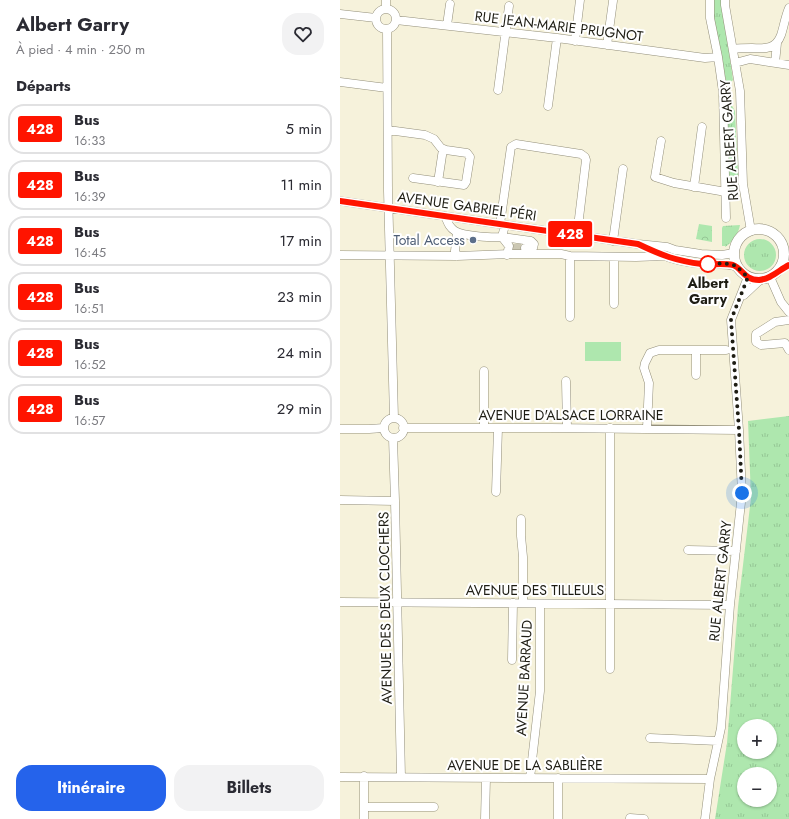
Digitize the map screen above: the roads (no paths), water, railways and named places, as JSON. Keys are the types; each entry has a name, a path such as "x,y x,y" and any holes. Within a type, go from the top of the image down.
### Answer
{"main road":[{"path":"779,270 786,247 775,235 760,229 751,231 739,239 734,253 737,267 748,277 765,278 789,265"}],"street":[{"path":"575,41 580,0"},
{"name":"RUE ALBERT GARRY","path":"710,0 710,18 723,92 726,218"},
{"name":"RUE ALBERT GARRY","path":"725,0 740,92 744,184 751,231"},
{"path":"607,45 613,1"},
{"path":"386,4 394,13 396,20 393,26 383,29 378,25 376,18 378,12 386,4"},
{"path":"447,25 450,4"},
{"path":"498,90 509,6"},
{"path":"775,63 777,43 781,35 784,17 789,8"},
{"path":"340,14 376,18"},
{"name":"RUE JEAN-MARIE PRUGNOT","path":"396,20 557,38 705,58 718,57"},
{"path":"387,29 394,418"},
{"path":"548,106 557,38"},
{"path":"733,49 767,49 777,43"},
{"path":"735,63 750,59 789,65"},
{"path":"340,82 387,88"},
{"path":"694,187 702,127"},
{"path":"388,130 425,135 434,139 443,149 467,154 470,157 466,182 464,185 413,178"},
{"path":"661,141 655,177 674,183 726,192"},
{"path":"509,250 509,246 502,237 502,224 512,147 516,144 583,155 586,160 577,235"},
{"path":"438,182 443,149"},
{"path":"613,240 622,169"},
{"name":"AVENUE GABRIEL PÉRI","path":"340,201 667,247 675,250 701,254 722,255 734,253"},
{"path":"445,216 449,226 457,233 492,238 502,237 531,241 534,244 533,248 525,248"},
{"path":"457,233 455,251 457,256"},
{"name":"AVENUE GABRIEL PÉRI","path":"638,244 674,260 703,264 732,265 737,267"},
{"path":"340,255 457,256 509,250 570,256 664,256"},
{"path":"570,256 570,317"},
{"path":"614,257 614,304"},
{"name":"RUE ALBERT GARRY","path":"705,819 710,779 720,728 730,605 742,493 731,320 748,277"},
{"path":"765,278 789,312"},
{"name":"RUE ALBERT GARRY","path":"740,298 765,278"},
{"path":"789,320 774,322 756,334 756,342 761,345 785,343 789,350"},
{"path":"647,428 649,383 644,368 650,353 659,350 726,350"},
{"path":"696,350 696,375"},
{"path":"484,370 484,428"},
{"path":"566,381 567,428"},
{"path":"394,418 399,420 403,428 401,434 393,438 387,436 384,428 388,420 394,418"},
{"path":"340,429 384,428"},
{"name":"AVENUE D'ALSACE LORRAINE","path":"403,428 647,428 739,430"},
{"path":"496,492 498,428"},
{"path":"610,428 610,669"},
{"name":"AVENUE DES DEUX CLOCHERS","path":"393,438 401,777"},
{"path":"340,500 395,501"},
{"path":"521,519 523,603"},
{"path":"688,550 736,551"},
{"name":"AVENUE DES TILLEULS","path":"340,602 730,605"},
{"path":"512,660 513,603"},
{"name":"AVENUE BARRAUD","path":"530,778 540,691 540,604"},
{"path":"650,738 718,741"},
{"path":"364,776 364,819"},
{"name":"AVENUE DE LA SABLIÈRE","path":"340,777 710,779"},
{"path":"485,819 486,778"},
{"path":"558,778 558,819"},
{"path":"364,807 434,807"},
{"path":"630,818 644,819"}],"tunnel":[{"path":"513,248 525,248"}],"place":[{"name":"Total Access","path":"473,240"},
{"name":"Albert Garry","path":"708,264"}]}
